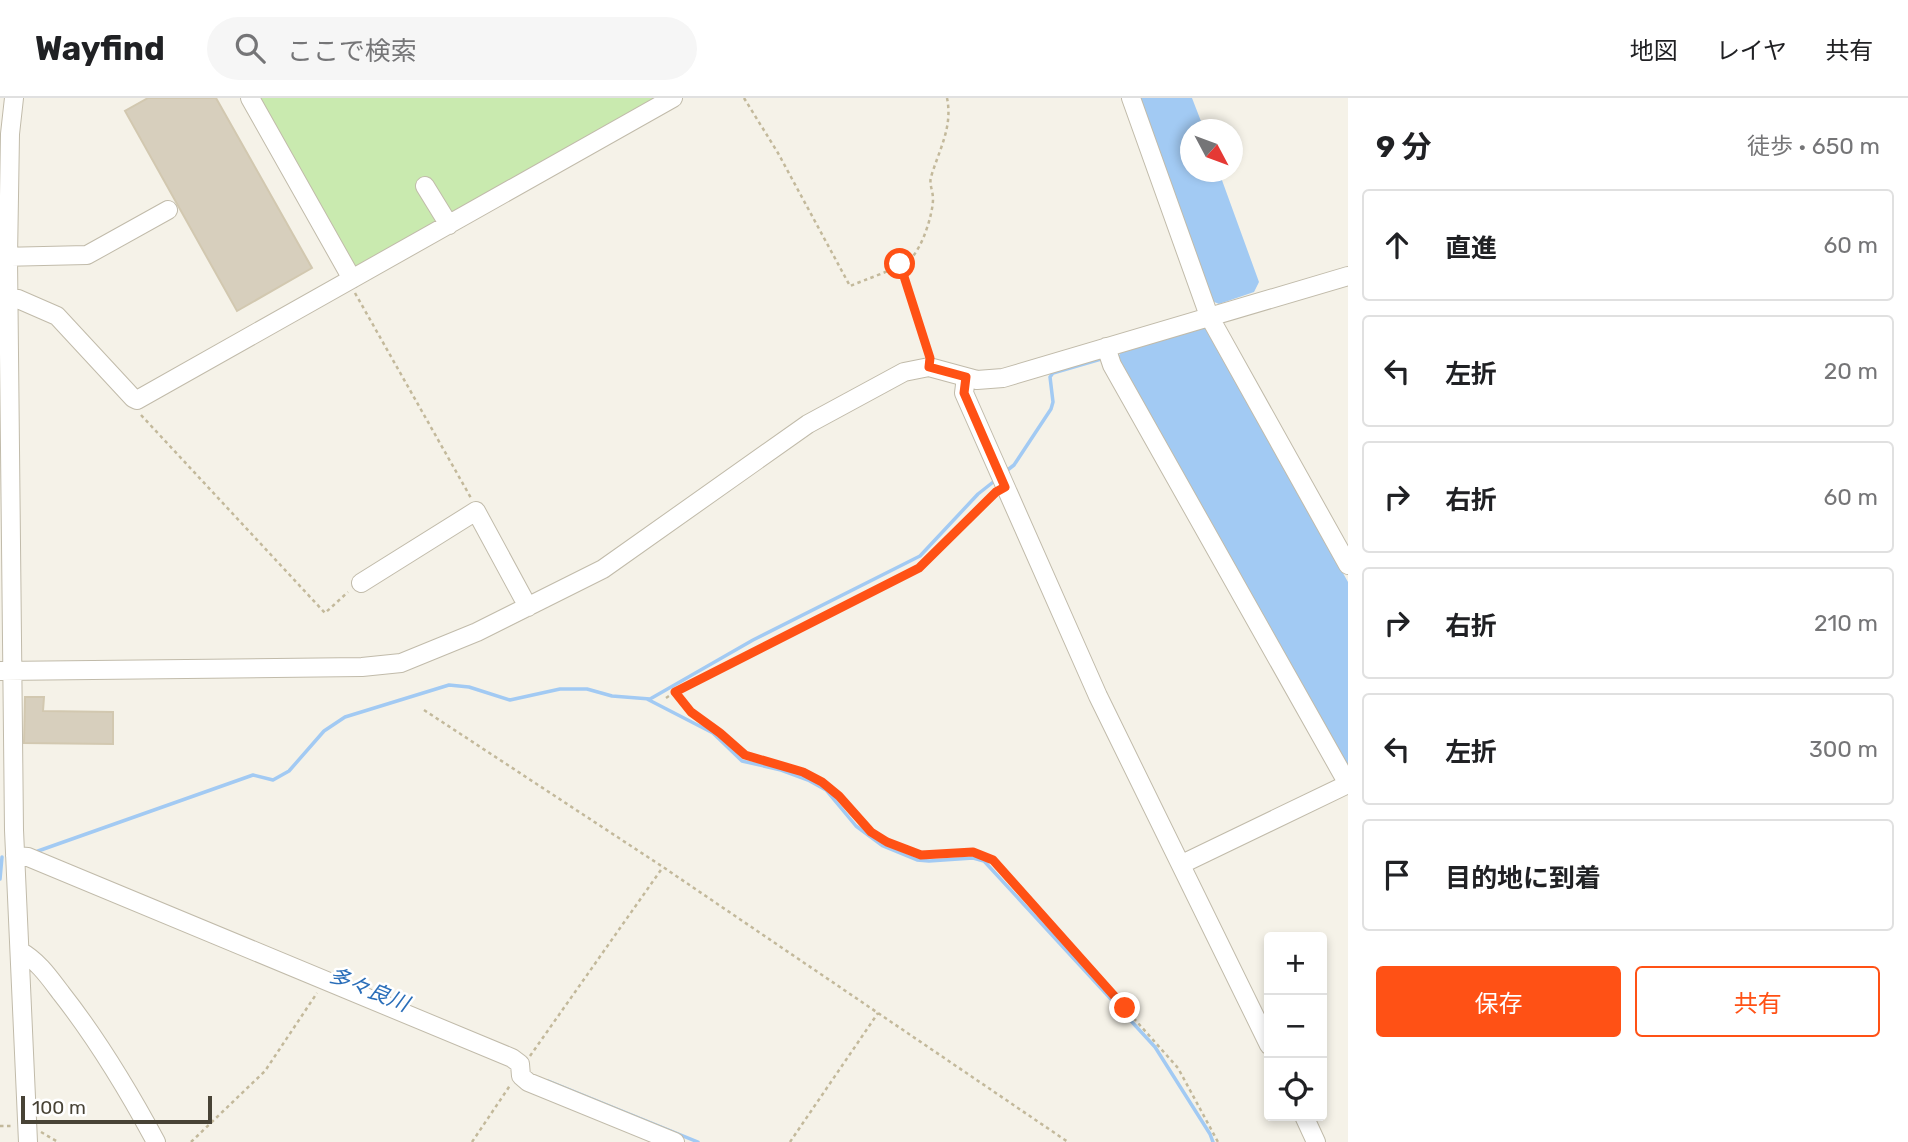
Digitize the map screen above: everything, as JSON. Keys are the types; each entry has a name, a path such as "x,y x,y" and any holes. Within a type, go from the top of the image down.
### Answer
{"street":[{"path":"15,98 10,134 4,258 9,298 7,830 15,856 28,1142"},
{"path":"250,98 352,279"},
{"path":"9,298 18,299 57,316 137,400 673,98"},
{"path":"1131,98 1209,316 1348,565"},
{"path":"425,187 449,225"},
{"path":"4,258 87,256 168,209"},
{"path":"6,671 401,663 477,632 620,558 808,424 885,381 911,370 929,367 984,380 1003,378 1348,276"},
{"path":"1106,347 1112,365 1348,784 1182,864"},
{"path":"966,377 964,393 1098,696 1264,1035"},
{"path":"360,583 476,511 528,607"},
{"path":"15,856 28,857 512,1058 528,1082 676,1142"},
{"path":"20,951 39,965 84,1021 124,1083 156,1142"},
{"path":"1306,1121 1317,1142"}],"path":[{"path":"744,98 778,153 850,286 910,260 918,249 931,218 933,197 930,181 945,141 949,109 947,98"},
{"path":"900,264 930,358 929,367"},
{"path":"352,279 352,288 476,511"},
{"path":"135,399 140,414 326,613 360,583"},
{"path":"666,698 687,684 700,681 919,568 996,492 1003,481"},
{"path":"675,692 691,712 745,755 803,772 822,782 839,796 871,832 887,842 921,855 973,852 993,860 1178,1068 1219,1142"},
{"path":"424,710 663,867 1068,1142"},
{"path":"472,1142 663,867"},
{"path":"191,1142 265,1071 325,981"},
{"path":"790,1142 878,1013"}],"green space":[{"path":"257,98 655,98 359,267 353,265"}],"water":[{"path":"1136,98 1192,98 1200,119 1180,119 1180,182 1223,182 1259,282 1254,292 1219,304 1212,301"},
{"path":"1203,324 1348,582 1348,767 1117,359 1122,350"}],"building":[{"path":"148,98 216,98 312,268 237,311 125,111"},
{"path":"25,697 44,697 43,711 113,712 113,744 24,743"}],"waterway":[{"path":"1005,472 1014,465 1051,409 1053,402 1050,377 1053,373 1101,359"},
{"path":"38,851 253,775 273,780 289,771 324,731 345,717 449,685 469,687 510,700 560,689 587,689 612,696 650,699 753,640 920,556 978,494 997,479"},
{"path":"647,699 713,733 742,761 781,770 826,790 856,826 883,846 917,860 973,858 984,861 1155,1047 1213,1142"},
{"name":"多々良川","path":"0,879 2,857"},
{"name":"多々良川","path":"548,1081 698,1142"}],"route":[{"path":"900,264 930,358 929,367 966,377 964,393 1005,487 996,492 919,568 675,692 691,712 745,755 803,772 822,782 839,796 871,832 887,842 921,855 973,852 993,860 1125,1008"}]}
